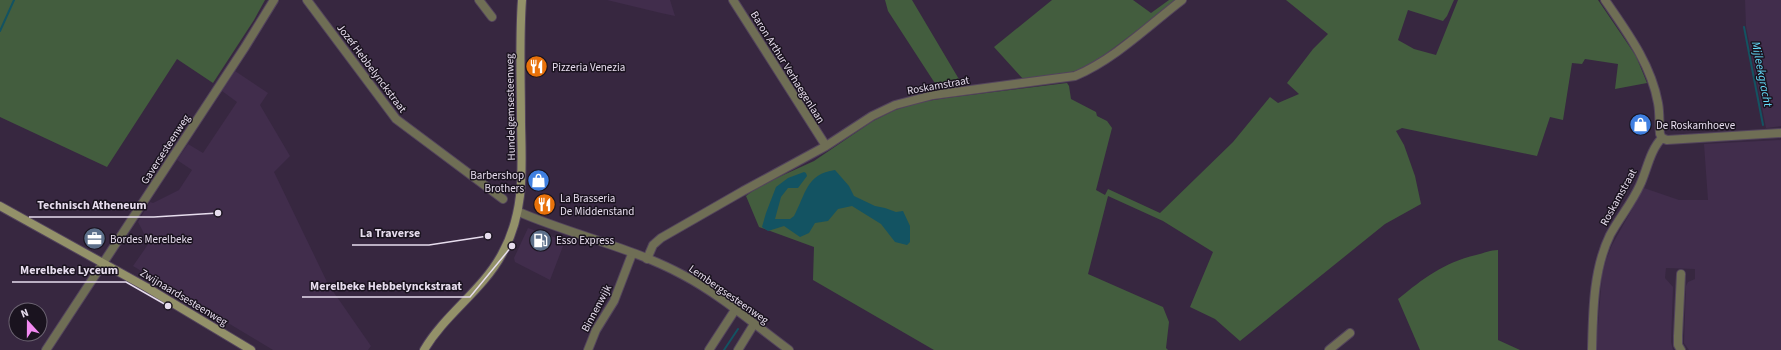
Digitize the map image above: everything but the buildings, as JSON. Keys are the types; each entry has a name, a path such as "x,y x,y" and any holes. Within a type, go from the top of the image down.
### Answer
{"main road":[{"name":"Hundelgemsesteenweg","path":"424,350 446,320 492,271 503,253 514,228 522,185 520,41 522,0"},
{"name":"Zwijnaardsesteenweg","path":"0,206 146,287 252,350"}],"street":[{"name":"Gaversesteenweg","path":"46,350 245,47 274,0"},
{"name":"Jozef Hebbelynckstraat","path":"307,0 396,119 503,199"},
{"path":"479,0 492,17"},
{"name":"Baron Arthur Verhaegenlaan","path":"733,0 826,146"},
{"name":"Roskamstraat","path":"647,259 653,245 661,238 742,191 826,146 872,116 910,100 942,94 1076,76 1087,71 1116,51 1182,0"},
{"path":"1605,0 1638,50 1650,72 1658,104 1660,134 1662,138 1667,140 1781,133"},
{"name":"Roskamstraat","path":"1592,350 1597,278 1606,246 1610,235 1640,186 1652,155 1658,142 1662,138"},
{"name":"Lembergsesteenweg","path":"518,212 647,259 684,275 789,350"},
{"name":"Binnenwijk","path":"588,350 596,330 614,301 632,254"},
{"path":"1681,274 1678,344 1681,350"},
{"path":"710,350 735,310"},
{"path":"738,350 754,324"},
{"path":"1329,350 1350,333"}],"shaded area":[{"path":"607,0 670,0 675,16 661,13"},
{"path":"1745,0 1781,0 1781,126 1766,128 1746,26"},
{"path":"235,71 268,93 260,105 290,156 274,172 328,284 371,346 368,350 273,350 133,266 149,243 138,222 150,202 153,203 179,190 192,170 177,160 188,144 203,153 237,102 222,91"},
{"path":"1781,140 1781,350 1689,350 1684,343 1686,286 1688,282 1695,279 1695,269 1666,268 1665,278 1673,287 1671,342 1673,350 1596,350 1602,276 1606,260 1612,245 1644,188 1679,200 1708,200 1704,144"},
{"path":"528,228 565,241 550,280 515,262 514,258"}],"green space":[{"path":"0,0 265,0 254,20 213,83 177,59 107,167 0,117"},
{"path":"885,0 912,0 963,86 938,88 888,11"},
{"path":"1052,0 1133,0 1151,13 1169,0 1178,0 1095,62 1078,71 1023,79 994,47"},
{"path":"1286,0 1454,0 1447,16 1443,21 1408,10 1398,40 1414,49 1436,55 1458,0 1598,0 1636,56 1647,83 1615,89 1618,64 1585,59 1582,64 1572,63 1563,120 1550,117 1537,156 1402,128 1396,131 1404,145 1415,176 1421,204 1385,224 1240,341 1215,319 1190,307 1213,252 1163,221 1108,196 1088,274 1163,307 1169,322 1166,348 1168,350 934,350 813,280 814,247 759,227 746,196 759,186 814,161 873,121 895,110 921,102 946,98 1067,83 1069,86 1071,99 1096,112 1097,116 1107,121 1112,128 1096,190 1105,195 1108,189 1160,213 1233,142 1270,97 1278,103 1299,94 1287,83 1313,49 1328,34"},
{"path":"1498,250 1498,340 1520,350 1420,350 1398,299 1434,272 1454,262 1464,258"}],"water":[{"path":"835,170 849,186 854,196 875,206 896,212 903,211 910,226 910,242 907,245 895,242 881,224 852,206 838,209 828,221 815,223 809,233 800,237 784,226 768,231 762,227 776,187 788,178 804,172 806,173 807,176 798,188 788,188 781,197 775,219 790,219 794,216 808,186 812,181 825,172"}],"waterway":[{"path":"0,31 14,0"},
{"name":"Mijleekgracht","path":"1744,27 1763,125"},
{"path":"724,350 738,329"}],"place":[{"name":"Pizzeria Venezia","path":"536,67"},
{"name":"De Roskamhoeve","path":"1640,125"},
{"name":"Barbershop Brothers","path":"539,181"},
{"name":"La Brasseria De Middenstand","path":"545,204"},
{"name":"Technisch Atheneum","path":"218,213"},
{"name":"La Traverse","path":"488,236"},
{"name":"Bordes Merelbeke","path":"95,239"},
{"name":"Esso Express","path":"540,240"},
{"name":"Merelbeke Hebbelynckstraat","path":"512,246"},
{"name":"Merelbeke Lyceum","path":"168,306"}]}
